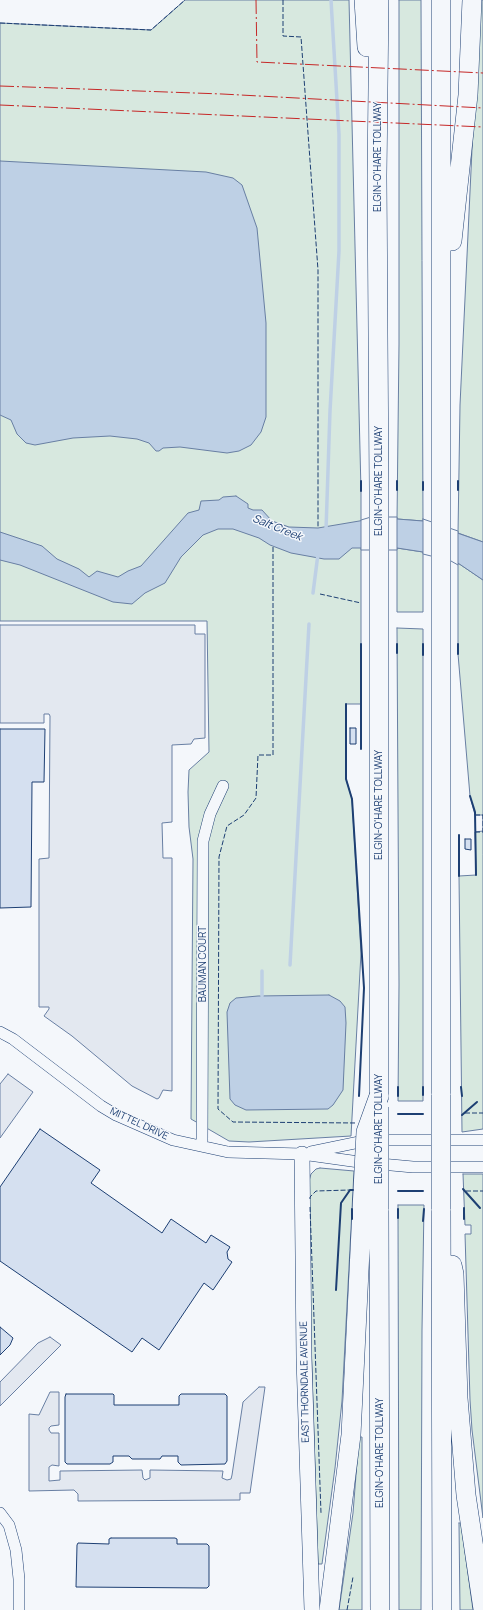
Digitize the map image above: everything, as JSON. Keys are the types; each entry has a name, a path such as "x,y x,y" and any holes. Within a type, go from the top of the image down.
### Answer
{"highway":[{"path":"364,0 377,176"},
{"name":"ELGIN-O'HARE TOLLWAY","path":"379,0 377,176 380,1096 371,1209 380,1610"},
{"path":"441,0 442,1610"},
{"path":"442,342 468,95 472,0"},
{"path":"329,1610 351,1436 371,1209"},
{"path":"442,1231 454,1274 458,1398 466,1495 483,1609"}],"main road":[{"name":"EAST THORNDALE AVENUE","path":"302,1154 304,1358 312,1610"}],"street":[{"name":"BAUMAN COURT","path":"202,1146 203,841 210,814 223,786"},
{"name":"MITTEL DRIVE","path":"0,1032 13,1039 101,1106 116,1115 173,1140 228,1152 302,1154 359,1162 406,1166 483,1167"},
{"name":"MITTEL DRIVE","path":"302,1154 369,1140 483,1140"},
{"path":"0,1513 9,1525 16,1550 19,1579 19,1610"}],"shaded area":[{"path":"185,0 349,0 361,491 361,704 346,704 346,779 352,799 361,953 351,1136 249,1142 229,1141 191,1119 193,859 189,827 188,792 189,770 209,752 207,621 0,621 0,23 151,30"},
{"path":"399,0 421,0 423,521 397,519 399,344"},
{"path":"479,0 483,0 483,542 458,533 460,405"},
{"path":"397,548 423,552 423,612 397,612"},
{"path":"458,563 483,580 483,815 475,815 470,796 458,654"},
{"path":"0,625 195,625 195,634 205,634 205,738 194,739 191,744 172,745 172,822 162,823 163,858 172,858 172,1091 163,1090 157,1099 132,1086 72,1036 44,1016 49,1007 39,1007 39,859 49,858 50,716 49,714 44,714 44,723 0,723"},
{"path":"397,628 423,629 423,1101 398,1101 399,984"},
{"path":"483,831 483,1129 462,1132 459,876 476,875 475,832"},
{"path":"8,1074 33,1092 0,1138 0,1084"},
{"path":"320,1168 354,1171 342,1401 335,1468 322,1564 318,1564 307,1210 309,1181 311,1174 316,1169"},
{"path":"463,1174 483,1174 483,1518 472,1430 470,1400 465,1234 471,1234 471,1225 465,1225"},
{"path":"398,1205 424,1205 421,1610 399,1610"},
{"path":"50,1337 61,1345 0,1406 0,1382 38,1343"},
{"path":"259,1387 265,1387 250,1493 240,1493 240,1500 78,1501 78,1494 74,1490 29,1491 29,1414 39,1415 50,1392 59,1392 59,1425 51,1426 49,1430 51,1433 59,1433 59,1466 52,1465 49,1467 49,1481 60,1480 60,1471 142,1470 143,1478 145,1480 150,1478 150,1470 223,1471 222,1478 227,1480 231,1479 232,1475 243,1402"},
{"path":"359,1437 362,1437 362,1610 339,1610 353,1513"},
{"path":"459,1523 461,1523 473,1610 460,1610"}],"water":[{"path":"0,161 206,172 233,178 242,185 257,228 266,323 266,417 261,432 251,445 239,451 227,453 180,447 163,448 156,451 149,443 137,439 110,436 73,438 35,445 26,443 17,434 11,420 0,415"},
{"name":"Salt Creek","path":"236,496 248,504 248,508 253,510 262,510 272,521 289,527 318,528 371,519 423,521 483,542 483,580 452,559 423,552 397,548 352,548 339,559 324,559 291,553 270,545 259,538 233,529 218,529 203,535 181,557 165,583 145,593 132,604 113,602 20,565 0,560 0,532 42,546 57,559 79,569 89,577 97,571 118,577 141,566 188,513 199,510 201,501 219,500 223,497"},
{"path":"329,995 340,1001 345,1007 346,1023 343,1090 333,1105 328,1109 246,1110 235,1105 230,1099 227,1012 230,1003 236,998 258,996"}],"pier":[{"path":"371,517 397,517 397,550 361,550 361,520"},
{"path":"423,519 458,531 458,565 451,561 423,554"}],"building":[{"path":"350,728 356,728 356,744 350,744"},
{"path":"0,729 45,729 44,782 32,782 31,907 0,908"},
{"path":"465,839 471,839 471,850 465,849"},
{"path":"40,1129 100,1170 91,1183 162,1233 171,1219 206,1243 211,1235 230,1247 227,1252 228,1259 232,1262 213,1290 204,1283 159,1350 142,1338 132,1352 0,1261 0,1187"},
{"path":"0,1327 13,1338 10,1345 0,1355"},
{"path":"66,1394 113,1394 114,1405 179,1405 179,1396 181,1394 225,1394 227,1396 227,1461 225,1464 181,1465 178,1462 178,1456 162,1456 160,1459 132,1459 129,1456 113,1456 113,1462 110,1464 67,1464 65,1462"},
{"path":"175,1538 177,1539 177,1544 207,1544 209,1546 209,1586 207,1588 76,1587 78,1543 109,1544 109,1539"}],"waterway":[{"path":"326,530 330,411 339,251 339,134 331,0"},
{"path":"313,593 318,554"},
{"path":"290,965 309,624"},
{"path":"262,971 262,996"}],"fence":[{"path":"0,23 151,30 185,0"},
{"path":"283,0 283,36 301,37 318,270 318,528"},
{"path":"273,547 273,755 258,755 256,798 244,815 227,826 219,857 218,1109 233,1122 357,1123"},
{"path":"320,594 361,603"},
{"path":"475,815 483,815 483,832 475,832"},
{"path":"465,1113 483,1113"},
{"path":"310,1199 316,1191 350,1190"},
{"path":"466,1191 483,1191"},
{"path":"310,1207 321,1513"},
{"path":"347,1610 353,1577"}],"wall":[{"path":"361,481 361,491"},
{"path":"397,481 397,490"},
{"path":"458,481 458,490"},
{"path":"423,482 423,490"},
{"path":"361,644 361,749"},
{"path":"397,644 397,653"},
{"path":"423,644 423,655"},
{"path":"458,644 458,654"},
{"path":"346,704 346,779 352,799 364,988 359,1096"},
{"path":"470,796 475,812 476,875"},
{"path":"459,835 459,876"},
{"path":"398,1087 398,1096"},
{"path":"423,1087 423,1095"},
{"path":"461,1087 462,1096"},
{"path":"462,1115 477,1102"},
{"path":"398,1114 423,1114"},
{"path":"463,1189 480,1208"},
{"path":"336,1290 341,1203 350,1190 353,1190"},
{"path":"398,1191 423,1191"},
{"path":"464,1208 464,1219"},
{"path":"352,1209 352,1219"},
{"path":"398,1209 398,1218"},
{"path":"423,1221 424,1209"}],"power":[{"path":"256,0 257,62 483,73"},
{"path":"0,86 222,94 483,108"},
{"path":"0,105 483,127"}]}
